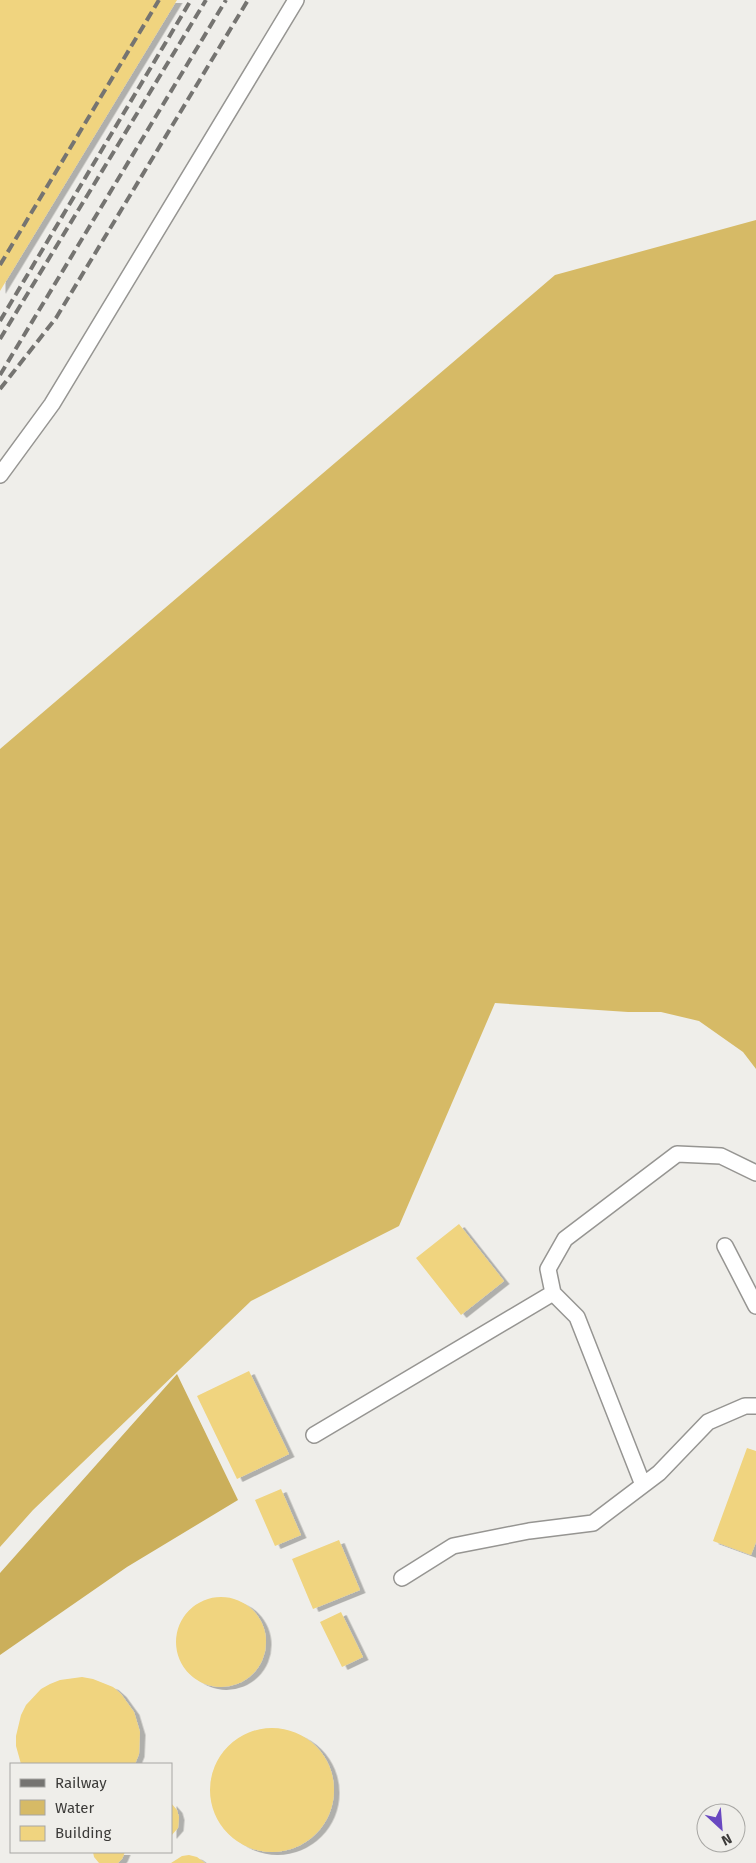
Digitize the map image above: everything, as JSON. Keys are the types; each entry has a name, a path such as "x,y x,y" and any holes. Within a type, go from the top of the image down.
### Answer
{"lane":[{"path":"0,475 52,404 296,0"},
{"path":"643,1485 577,1317 553,1293 548,1269 565,1239 677,1154 721,1156 756,1173"},
{"path":"725,1246 756,1306"},
{"path":"314,1435 553,1293"},
{"path":"402,1578 453,1546 593,1523 659,1473 708,1422 745,1406 756,1406"}],"shaded area":[{"path":"177,1374 238,1500 127,1567 0,1655 0,1573"}],"water":[{"path":"756,220 756,1069 743,1052 699,1021 661,1012 628,1012 495,1003 399,1226 251,1301 33,1510 0,1547 0,749 555,275"}],"building":[{"path":"0,0 177,0 0,291"},
{"path":"459,1224 504,1281 461,1315 416,1258"},
{"path":"249,1371 289,1454 237,1479 197,1396"},
{"path":"747,1448 756,1451 756,1542 751,1555 713,1541"},
{"path":"281,1489 301,1535 275,1546 255,1500"},
{"path":"339,1540 360,1590 313,1609 292,1559"},
{"path":"212,1597 230,1597 246,1604 259,1617 266,1633 266,1651 259,1667 246,1680 230,1687 212,1687 196,1680 183,1667 176,1651 176,1633 183,1617 196,1604"},
{"path":"341,1612 363,1657 342,1667 320,1622"},
{"path":"82,1677 93,1679 113,1687 121,1694 134,1712 140,1732 139,1754 135,1763 21,1763 16,1746 16,1736 21,1715 26,1705 41,1689 60,1680"},
{"path":"272,1728 296,1733 316,1746 329,1766 334,1790 329,1814 316,1834 296,1847 272,1852 248,1847 228,1834 215,1814 210,1790 215,1766 228,1746 248,1733"},
{"path":"172,1804 177,1810 179,1817 178,1828 172,1835"},
{"path":"93,1853 125,1853 118,1863 99,1863"},
{"path":"182,1856 197,1857 205,1863 171,1863"}],"railway":[{"path":"0,265 159,0"},
{"path":"0,321 191,0"},
{"path":"0,339 206,0"},
{"path":"0,375 226,0"},
{"path":"0,389 56,318 248,0"}]}
